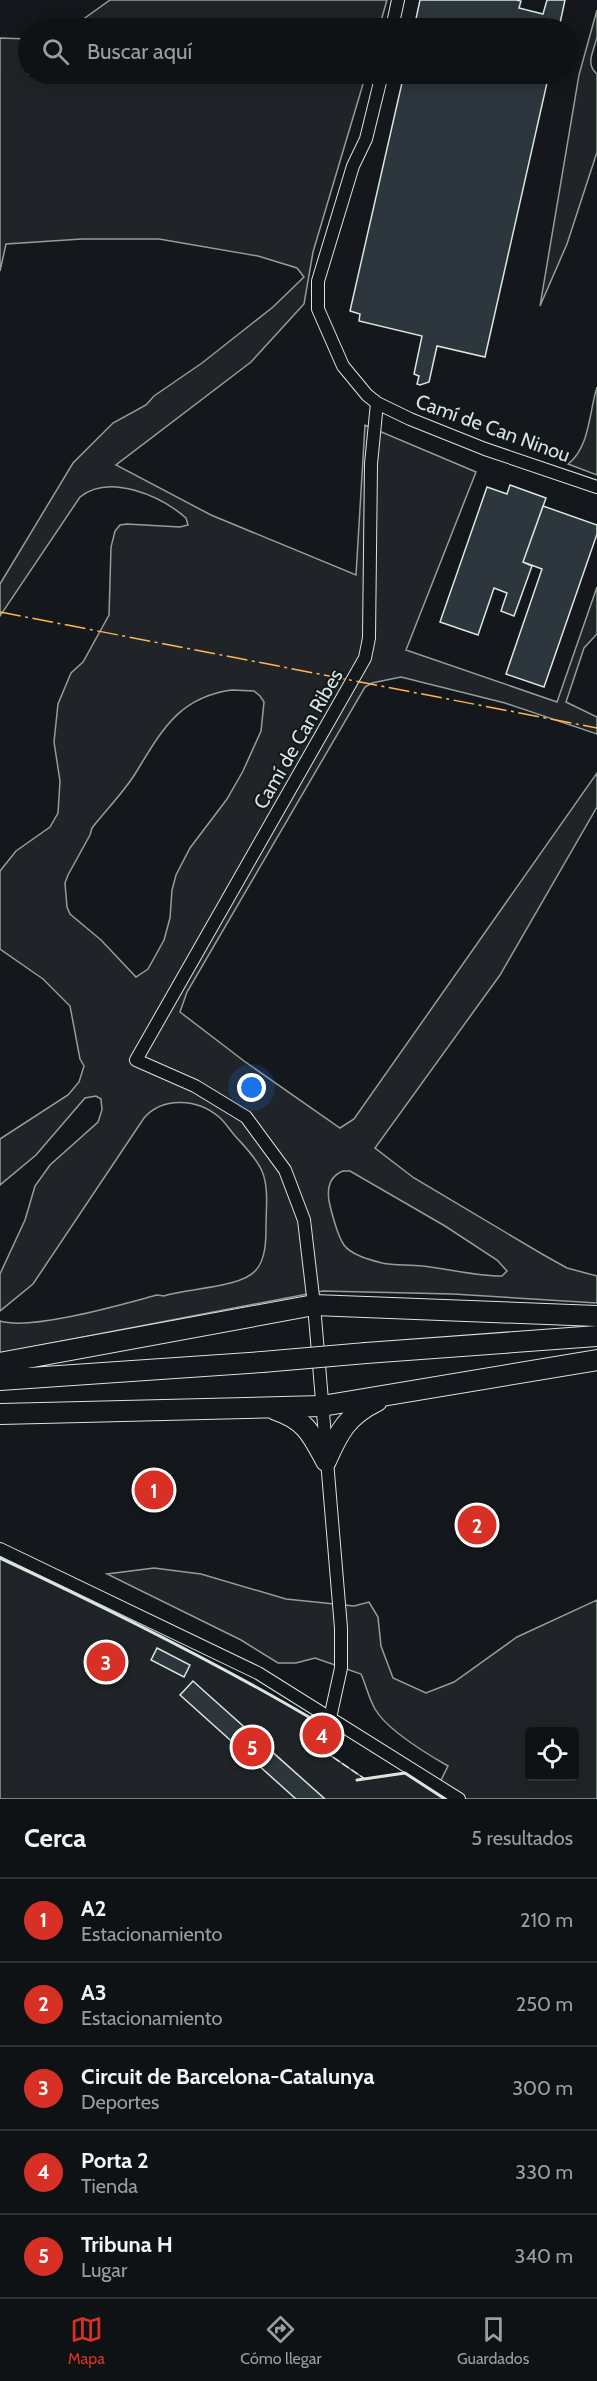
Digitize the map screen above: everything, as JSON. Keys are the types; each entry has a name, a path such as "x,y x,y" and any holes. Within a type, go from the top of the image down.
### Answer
{"highway":[{"path":"0,1363 314,1305 597,1316"},
{"path":"0,1380 597,1336"},
{"path":"0,1414 322,1406 597,1360"},
{"path":"326,1461 336,1438 347,1421 366,1407 390,1395"},
{"path":"268,1407 298,1420 309,1430 326,1461"}],"street":[{"path":"394,18 398,0"},
{"name":"Camí de Can Ninou","path":"380,84 366,139 353,166 320,272 317,290 318,309 343,366 358,387 377,403 410,419 485,449 597,487"},
{"name":"Camí de Can Ribes","path":"314,1305 304,1220 285,1170 246,1117 195,1086 136,1060 366,658 369,638 371,464 377,403"},
{"path":"314,1305 342,1647 341,1668 330,1718"},
{"path":"0,1549 258,1673 459,1799"}],"shaded area":[{"path":"110,0 387,0 382,18 85,18"},
{"path":"597,10 597,36 591,56 591,65 597,74 597,152 567,244 540,306 579,84 579,75"},
{"path":"0,38 18,39 18,84 363,84 313,252 304,304 251,362 116,465 211,515 356,575 365,425 476,472 406,650 557,702 597,587 597,634 584,648 566,702 597,717 597,734 505,703 401,677 372,683 365,687 187,992 180,1012 244,1061 340,1128 354,1119 597,773 597,807 500,975 375,1148 414,1178 542,1254 567,1268 597,1276 597,1303 453,1294 323,1291 0,1353 0,1321 14,1323 54,1320 157,1295 164,1296 239,1281 256,1270 264,1255 266,1191 262,1171 257,1162 224,1122 211,1111 201,1106 181,1102 171,1103 152,1111 144,1118 33,1284 0,1311 0,1274 25,1220 35,1186 50,1165 98,1122 102,1110 101,1099 96,1096 85,1098 36,1155 0,1185 0,1139 68,1095 79,1082 84,1066 80,1059 70,1006 43,979 0,949 0,871 16,851 50,827 58,813 60,781 54,742 58,704 71,673 83,662 109,615 111,547 115,531 120,525 127,524 180,527 188,525 186,518 163,502 134,490 105,487 92,490 80,497 0,616 0,584 73,463 113,423 146,405 154,396 202,363 273,307 304,277 297,268 258,256 159,239 82,239 6,244 0,271","holes":["232,690 254,691 264,702 261,731 227,799 190,848 176,875 172,890 170,918 164,940 148,969 136,977 101,940 70,914 67,907 65,883 68,875 92,828 125,788 173,719 198,700 213,694","343,1171 350,1171 445,1226 497,1260 507,1271 502,1276 492,1276 418,1265 387,1264 351,1252 339,1236 328,1196 332,1179"]},
{"path":"597,387 597,475 568,464 575,457 585,439"},
{"path":"0,1558 163,1638 323,1725 324,1751 365,1779 405,1773 435,1792 448,1766 408,1741 381,1717 373,1705 361,1674 315,1658 296,1663 278,1663 241,1640 107,1574 154,1568 201,1574 286,1599 354,1606 369,1602 378,1617 381,1646 393,1678 426,1693 454,1682 517,1637 597,1600 597,1799 0,1799"}],"building":[{"path":"420,0 516,0 521,1 519,8 543,14 547,0 565,0 561,18 416,18"},
{"path":"402,84 547,84 485,357 437,346 429,382 417,384 419,376 414,374 422,336 359,321 360,314 350,311"},
{"path":"510,485 546,498 523,562 532,566 514,616 501,611 507,593 494,588 478,635 440,622 487,487 507,494"},
{"path":"543,506 597,525 597,534 544,687 506,674 542,569 523,562"},
{"path":"157,1648 190,1665 184,1677 151,1660"},
{"path":"193,1681 325,1799 296,1799 180,1695"},
{"path":"317,1723 323,1725 324,1751 317,1752"}],"fence":[{"path":"324,1751 365,1779"}],"wall":[{"path":"0,1558 162,1637 319,1723"},
{"path":"357,1780 405,1773 445,1799"}],"power":[{"path":"0,612 597,728"}],"place":[{"name":"A2","path":"154,1490"},
{"name":"A3","path":"477,1525"},
{"name":"Circuit de Barcelona-Catalunya","path":"106,1662"},
{"name":"Porta 2","path":"322,1735"},
{"name":"Tribuna H","path":"252,1747"}]}
